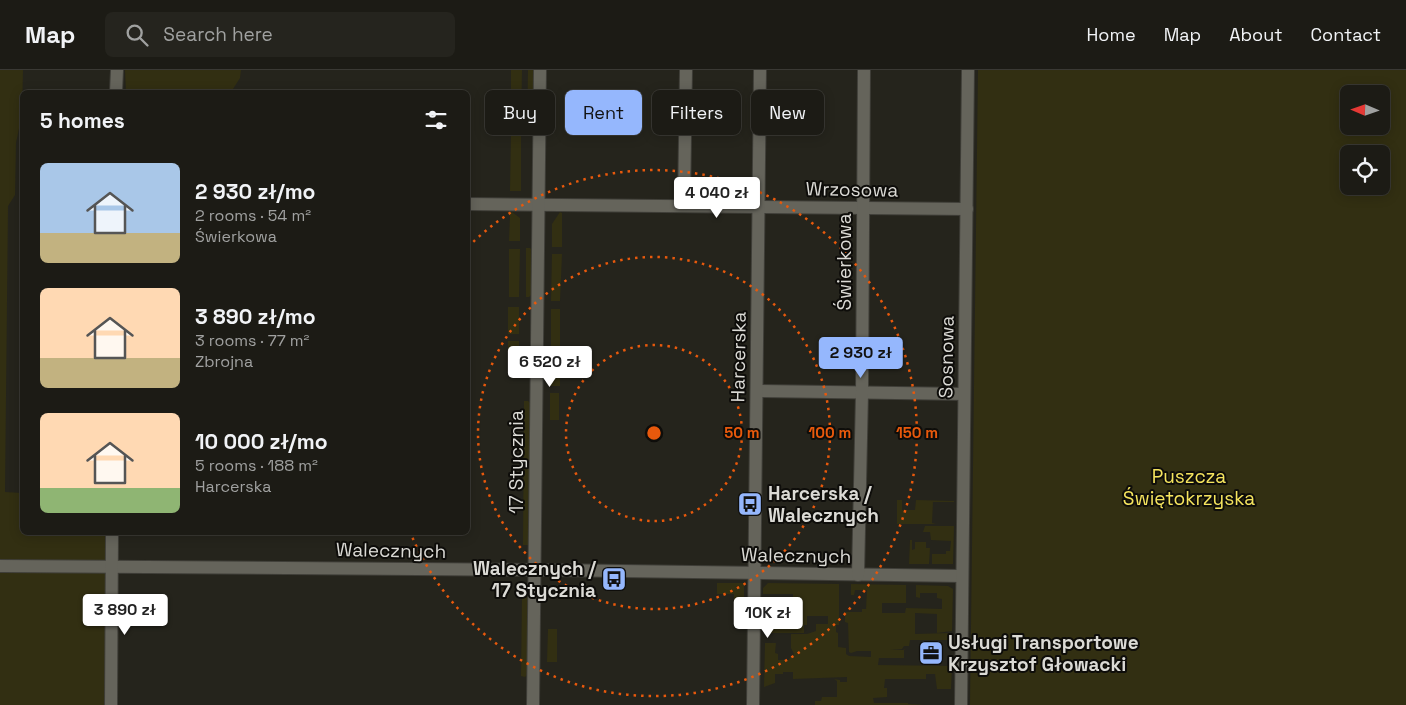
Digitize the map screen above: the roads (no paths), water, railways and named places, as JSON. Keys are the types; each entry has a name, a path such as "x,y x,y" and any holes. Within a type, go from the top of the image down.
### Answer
{"street":[{"path":"116,90 117,70"},
{"name":"17 Stycznia","path":"533,705 540,70"},
{"path":"684,205 686,70"},
{"name":"Harcerska","path":"753,705 760,70"},
{"name":"Świerkowa","path":"858,575 862,393 864,70"},
{"name":"Sosnowa","path":"961,705 968,70"},
{"name":"Wrzosowa","path":"470,204 967,209"},
{"path":"757,391 964,394"},
{"path":"111,705 112,535"},
{"name":"Walecznych","path":"0,566 534,570 962,576"}],"place":[{"name":"Harcerska / Walecznych","path":"750,504"},
{"name":"Walecznych / 17 Stycznia","path":"614,579"},
{"name":"Usługi Transportowe Krzysztof Głowacki","path":"931,653"}],"park label":[{"name":"Puszcza Świętokrzyska","path":"1189,487"}]}
